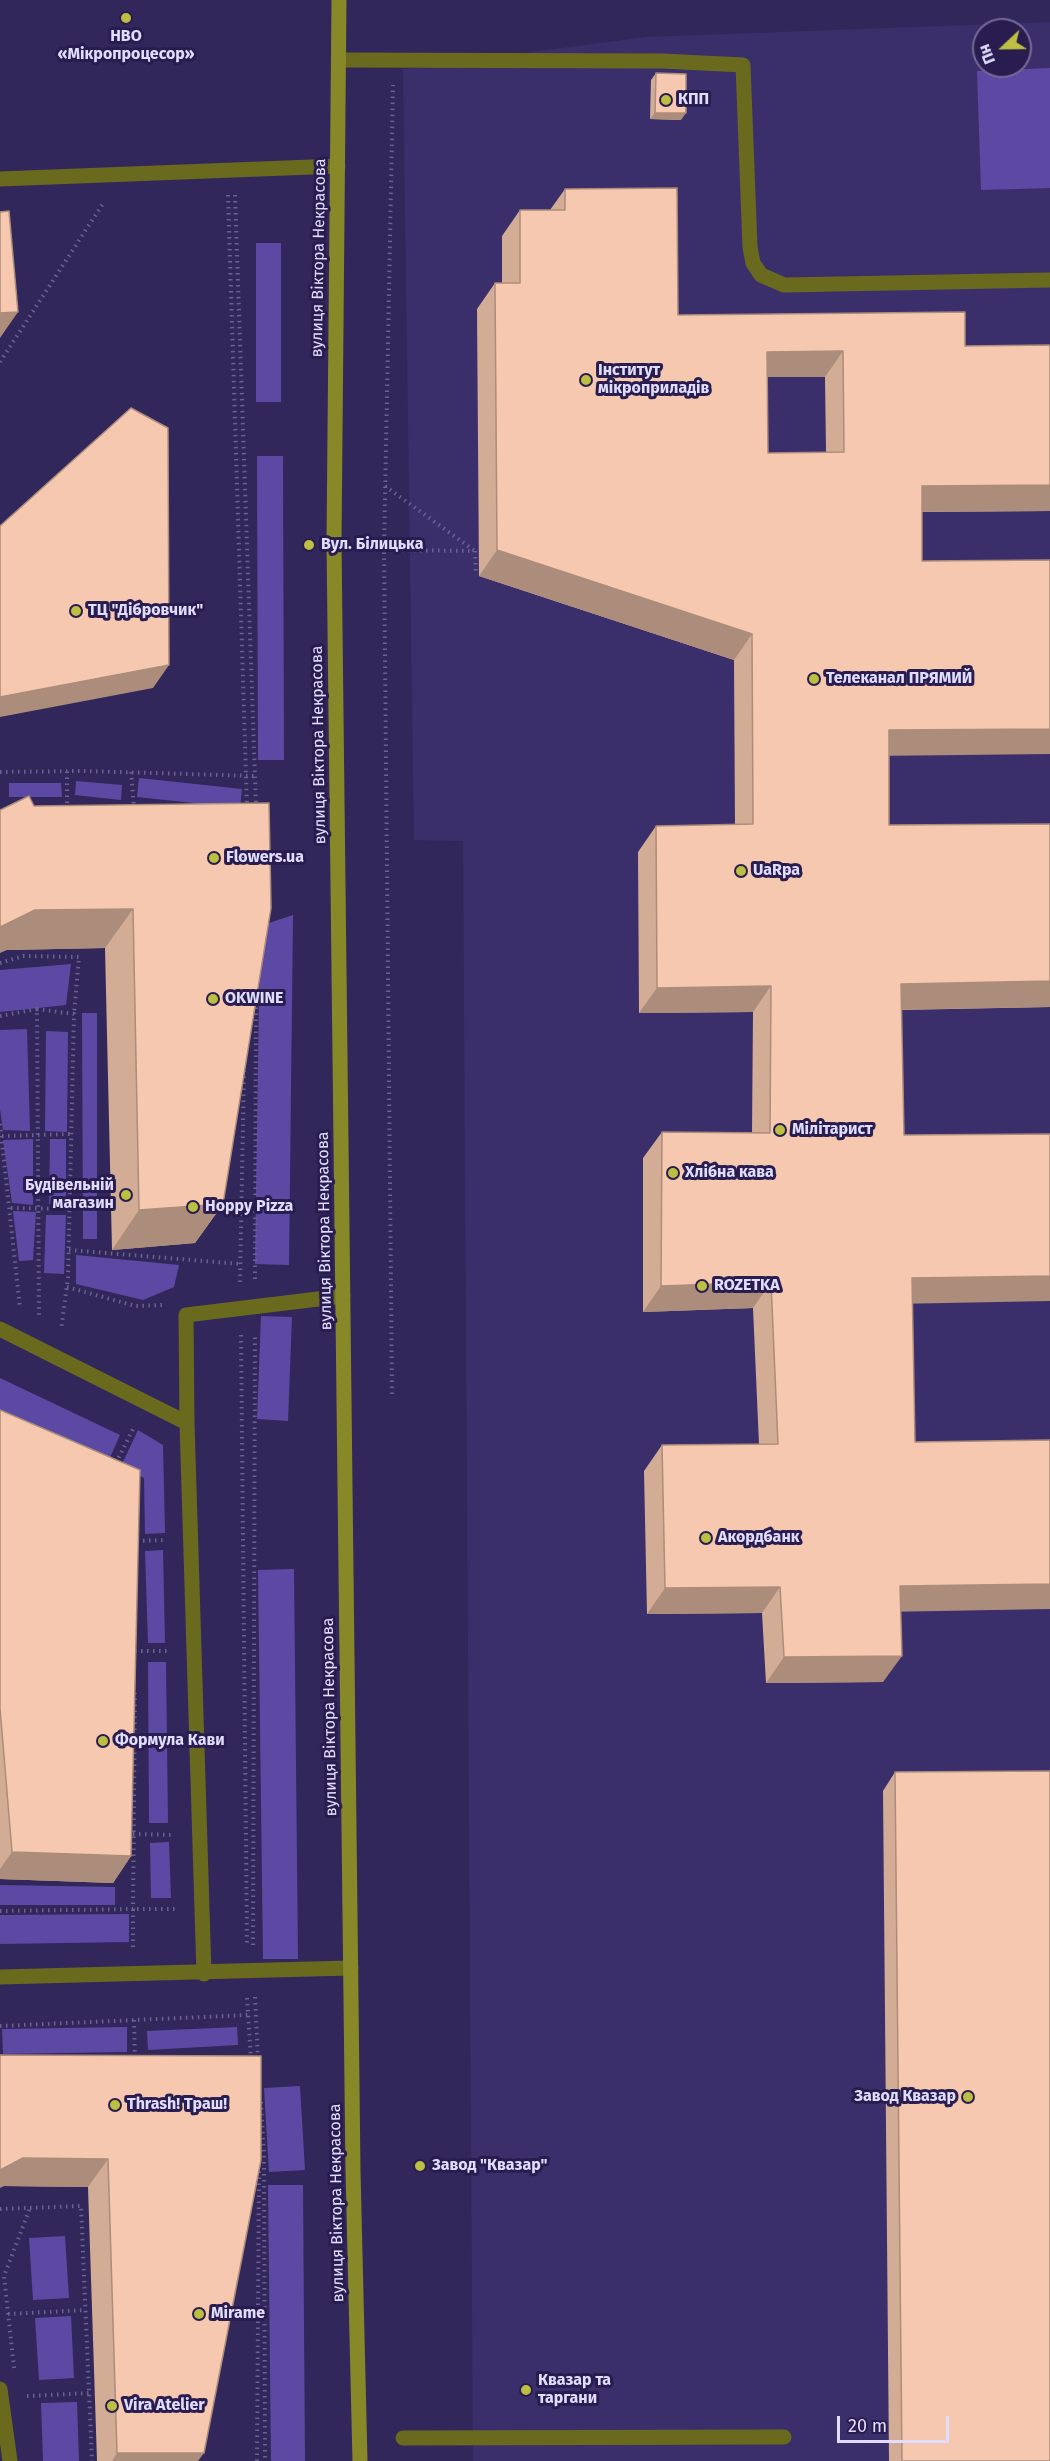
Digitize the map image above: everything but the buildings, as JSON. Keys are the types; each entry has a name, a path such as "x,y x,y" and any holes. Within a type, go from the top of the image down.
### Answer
{"main road":[{"name":"вулиця Віктора Некрасова","path":"339,0 334,542 351,1968 360,2461"}],"lane":[{"path":"339,60 662,61 742,65 750,247 753,263 771,281 784,285 1050,280"},
{"path":"0,179 338,166"},
{"path":"204,1974 187,1423 186,1315 344,1296"},
{"path":"0,1329 187,1423"},
{"path":"0,1977 204,1974 351,1968"},
{"path":"0,2389 10,2461"},
{"path":"403,2438 784,2437"}],"path":[{"path":"392,1394 384,550 393,60"},
{"path":"227,170 248,817"},
{"path":"0,362 122,174"},
{"path":"385,486 475,551"},
{"path":"384,550 475,551"},
{"path":"475,551 476,575"},
{"path":"67,771 67,809"},
{"path":"0,772 131,772 255,776"},
{"path":"131,772 134,809"},
{"path":"56,809 79,808"},
{"path":"123,808 145,810"},
{"path":"0,963 23,956 79,957 74,1014 67,1287 57,1358"},
{"path":"0,1016 37,1009 74,1014"},
{"path":"37,1009 40,1349"},
{"path":"244,1064 241,1264 242,1653 248,2015 252,2068"},
{"path":"0,1124 21,1298 18,1338"},
{"path":"2,1136 71,1134"},
{"path":"10,1209 70,1209"},
{"path":"69,1250 241,1264"},
{"path":"67,1287 135,1306 170,1305"},
{"path":"111,1472 147,1402"},
{"path":"136,1552 137,1529"},
{"path":"137,1540 173,1540"},
{"path":"135,1663 136,1640"},
{"path":"135,1651 175,1651"},
{"path":"132,1975 135,1687"},
{"path":"133,1834 179,1835"},
{"path":"0,1911 202,1909"},
{"path":"0,2026 248,2015"},
{"path":"134,2020 135,2060"},
{"path":"240,2058 251,2058"},
{"path":"123,2061 146,2060"},
{"path":"255,2112 260,2178 257,2461"},
{"path":"0,2209 81,2206 92,2461"},
{"path":"0,2277 4,2276 30,2208"},
{"path":"8,2314 85,2310"},
{"path":"17,2396 89,2393"}],"shaded area":[{"path":"1050,22 1050,2461 473,2461 463,841 414,840 403,69 646,37 972,25 972,78 1032,78 1032,23"},
{"path":"1050,68 1050,188 981,190 977,78 1032,78 1032,69"},
{"path":"256,243 281,243 281,402 256,402"},
{"path":"257,456 283,456 284,760 258,760"},
{"path":"139,778 242,789 240,808 137,797"},
{"path":"76,781 122,785 121,800 75,795"},
{"path":"9,783 61,783 62,797 9,797"},
{"path":"293,915 289,1265 255,1264 260,926"},
{"path":"71,964 66,1005 0,1012 0,970"},
{"path":"82,1013 97,1013 97,1239 83,1239"},
{"path":"27,1029 30,1131 3,1130 0,1109 0,1030"},
{"path":"46,1031 68,1032 67,1132 45,1131"},
{"path":"33,1139 33,1205 12,1203 3,1140"},
{"path":"50,1139 66,1139 66,1204 49,1204"},
{"path":"13,1211 36,1212 33,1260 19,1261"},
{"path":"46,1215 66,1215 64,1274 44,1273"},
{"path":"76,1255 179,1265 174,1287 143,1300 76,1284"},
{"path":"261,1316 292,1317 288,1421 257,1419"},
{"path":"0,1378 120,1435 108,1462 0,1413"},
{"path":"138,1430 163,1445 165,1533 145,1534 144,1478 121,1466"},
{"path":"163,1550 165,1643 148,1643 145,1551"},
{"path":"294,1569 298,1959 263,1959 258,1570"},
{"path":"148,1662 166,1662 168,1823 149,1823"},
{"path":"169,1842 171,1898 151,1898 150,1843"},
{"path":"0,1885 115,1887 115,1905 0,1905"},
{"path":"129,1914 129,1942 0,1944 0,1915"},
{"path":"127,2027 127,2052 3,2054 2,2029"},
{"path":"237,2027 238,2045 148,2050 147,2031"},
{"path":"300,2086 305,2170 269,2172 264,2088"},
{"path":"268,2185 303,2185 305,2461 271,2461"},
{"path":"65,2236 69,2298 33,2300 29,2238"},
{"path":"71,2316 74,2378 39,2380 35,2318"},
{"path":"77,2402 79,2461 43,2461 41,2403"}],"place":[{"name":"НВО «Мікропроцесор»","path":"126,18"},
{"name":"КПП","path":"666,100"},
{"name":"Інститут мікроприладів","path":"586,380"},
{"name":"Вул. Білицька","path":"309,545"},
{"name":"ТЦ \"Дібровчик\"","path":"76,611"},
{"name":"Телеканал ПРЯМИЙ","path":"814,679"},
{"name":"Flowers.ua","path":"214,858"},
{"name":"UaRpa","path":"741,871"},
{"name":"OKWINE","path":"213,999"},
{"name":"Мілітарист","path":"780,1130"},
{"name":"Хлібна кава","path":"673,1173"},
{"name":"Будівельній магазин","path":"126,1195"},
{"name":"Hoppy Pizza","path":"193,1207"},
{"name":"ROZETKA","path":"702,1286"},
{"name":"Акордбанк","path":"706,1538"},
{"name":"Формула Кави","path":"103,1741"},
{"name":"Завод Квазар","path":"968,2097"},
{"name":"Thrash! Траш!","path":"115,2105"},
{"name":"Завод \"Квазар\"","path":"420,2166"},
{"name":"Mirame","path":"199,2314"},
{"name":"Квазар та таргани","path":"526,2390"},
{"name":"Vira Atelier","path":"112,2406"}]}
